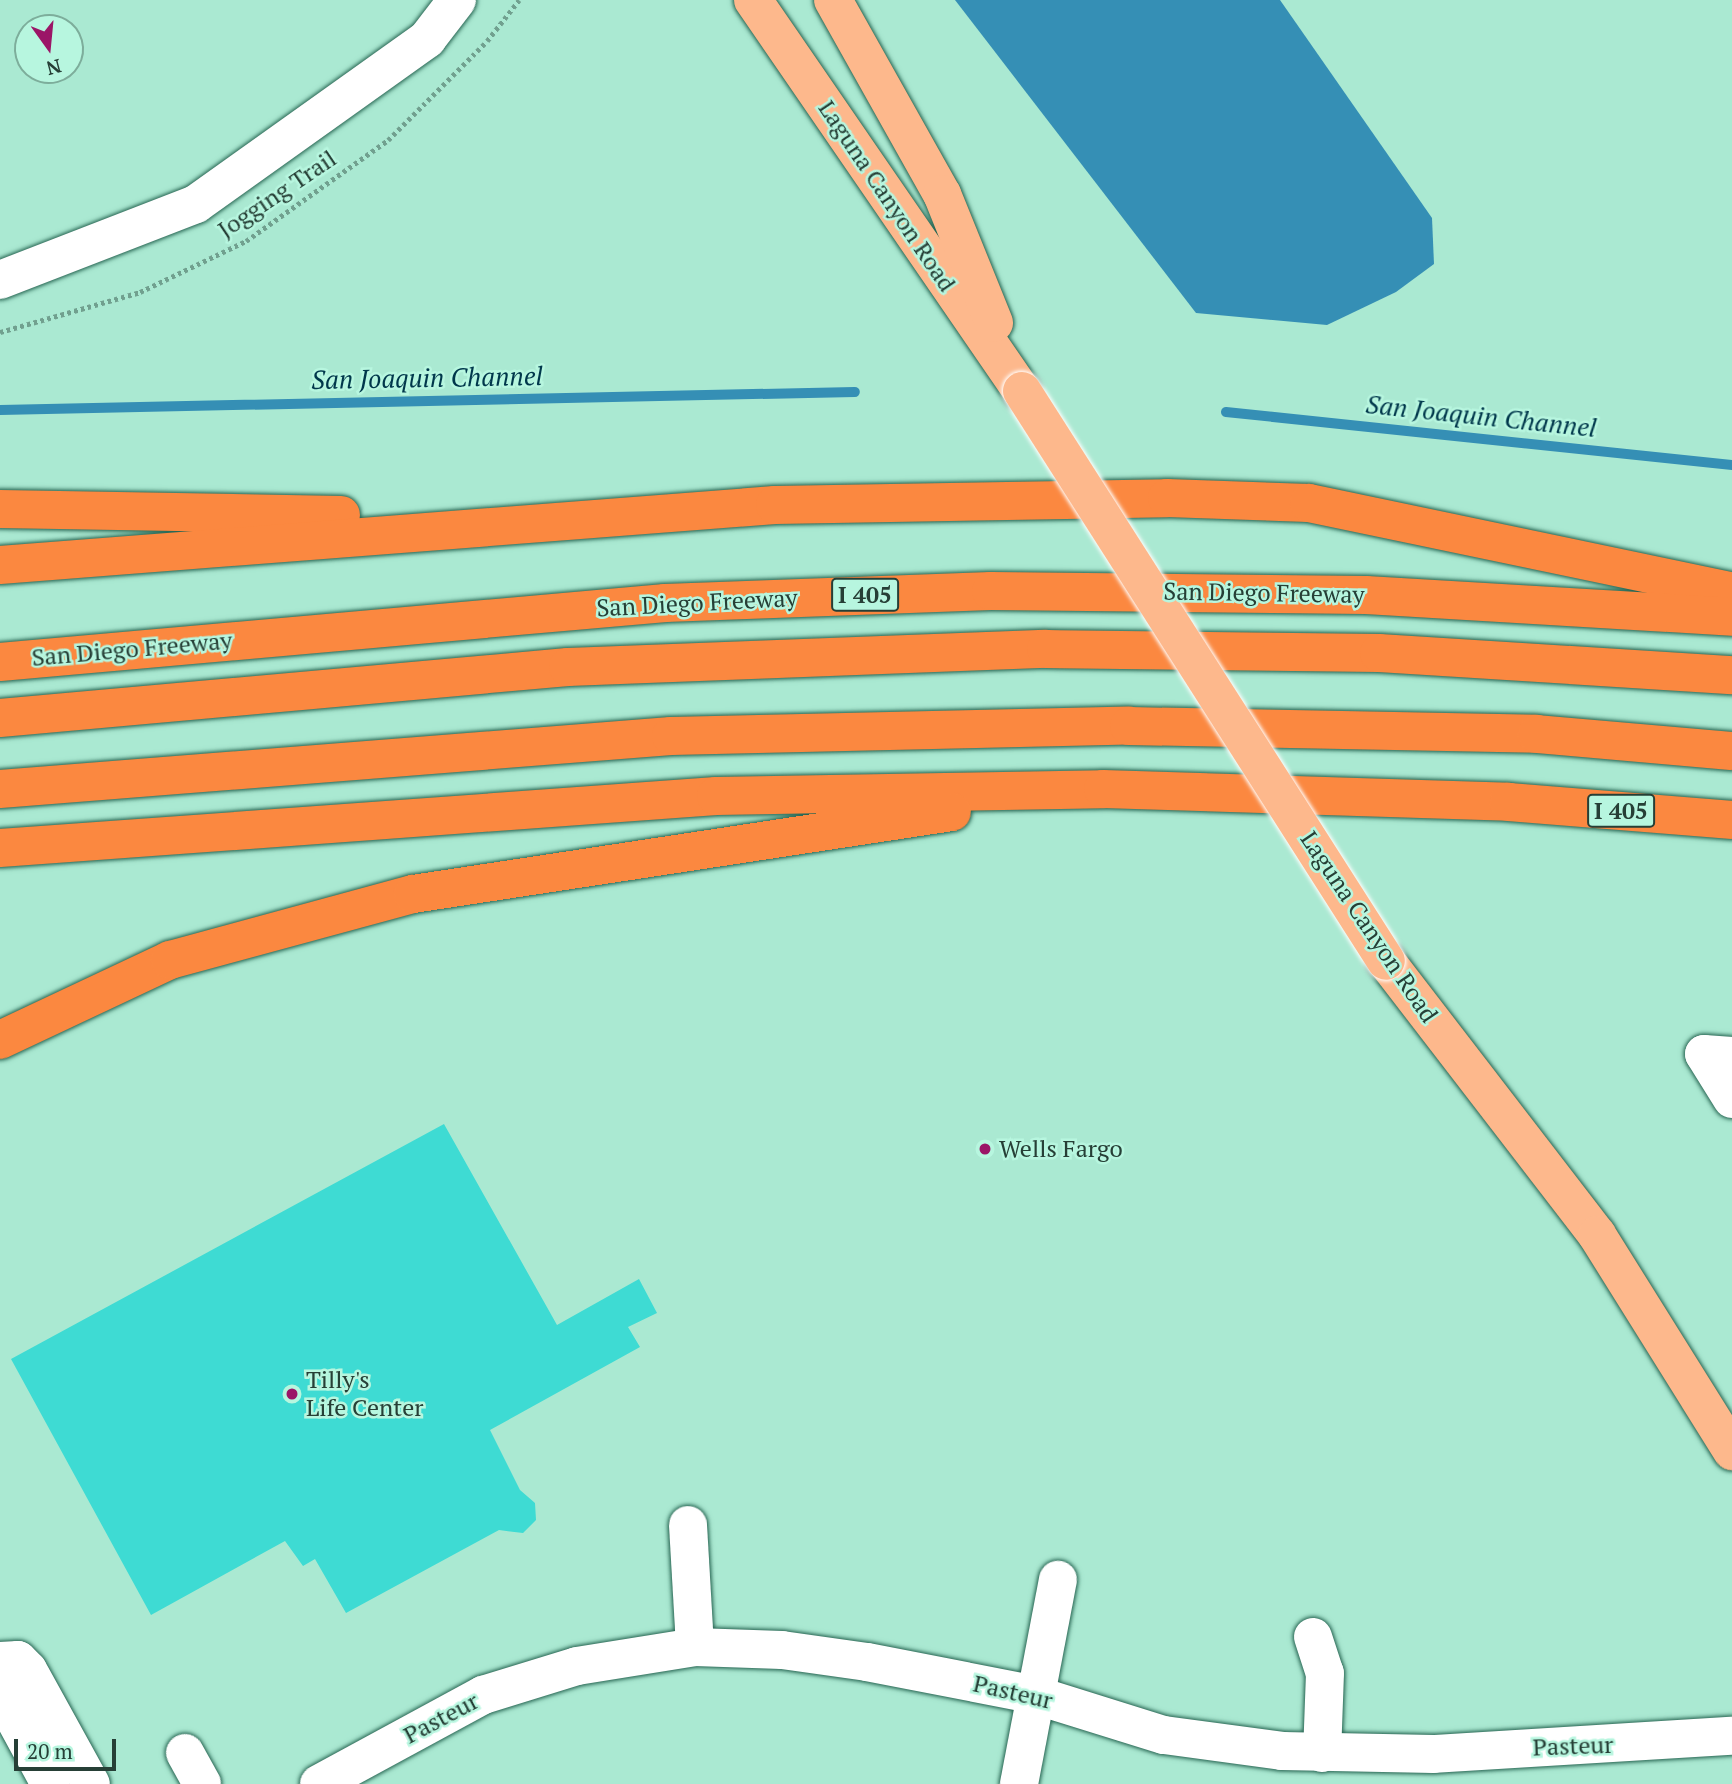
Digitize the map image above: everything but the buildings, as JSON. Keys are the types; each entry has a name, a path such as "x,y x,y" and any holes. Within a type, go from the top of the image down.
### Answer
{"highway":[{"path":"0,565 556,518 991,498 1309,503 1732,591"},
{"path":"0,509 556,518"},
{"name":"San Diego Freeway","path":"0,662 637,605 991,591 1366,595 1732,617"},
{"path":"0,718 568,667 1046,649 1379,653 1732,675"},
{"path":"0,789 684,735 1129,726 1538,734 1732,751"},
{"path":"0,1040 170,960 413,894 1102,789"},
{"name":"I 405","path":"0,848 716,796 1102,789 1509,802 1732,820"},
{"path":"0,1047 170,960"}],"main road":[{"name":"Laguna Canyon Road","path":"753,0 1022,391 1386,961 1597,1235 1732,1451"},
{"name":"Laguna Canyon Road","path":"833,0 942,194 1022,391"}],"street":[{"path":"0,281 196,204 427,39 457,0"},
{"path":"1732,1056 1704,1054 1732,1098"},
{"path":"688,1525 695,1647"},
{"path":"1018,1784 1032,1695 1058,1580"},
{"path":"1314,1637 1325,1673 1336,1764"},
{"name":"Pasteur","path":"319,1784 483,1695 577,1666 695,1647 782,1650 1032,1695 1164,1735 1336,1764 1732,1736"},
{"path":"0,1666 50,1784"},
{"path":"0,1666 28,1670 91,1784"}],"path":[{"name":"Jogging Trail","path":"0,332 140,292 246,241 388,140 487,41 519,0"}],"water":[{"path":"955,0 1280,0 1432,218 1434,264 1396,292 1327,325 1196,313"}],"waterway":[{"name":"San Joaquin Channel","path":"0,410 855,392"},
{"name":"San Joaquin Channel","path":"1226,412 1732,465"}],"place":[{"name":"Wells Fargo","path":"985,1149"},
{"name":"Tilly's Life Center","path":"292,1394"}]}
